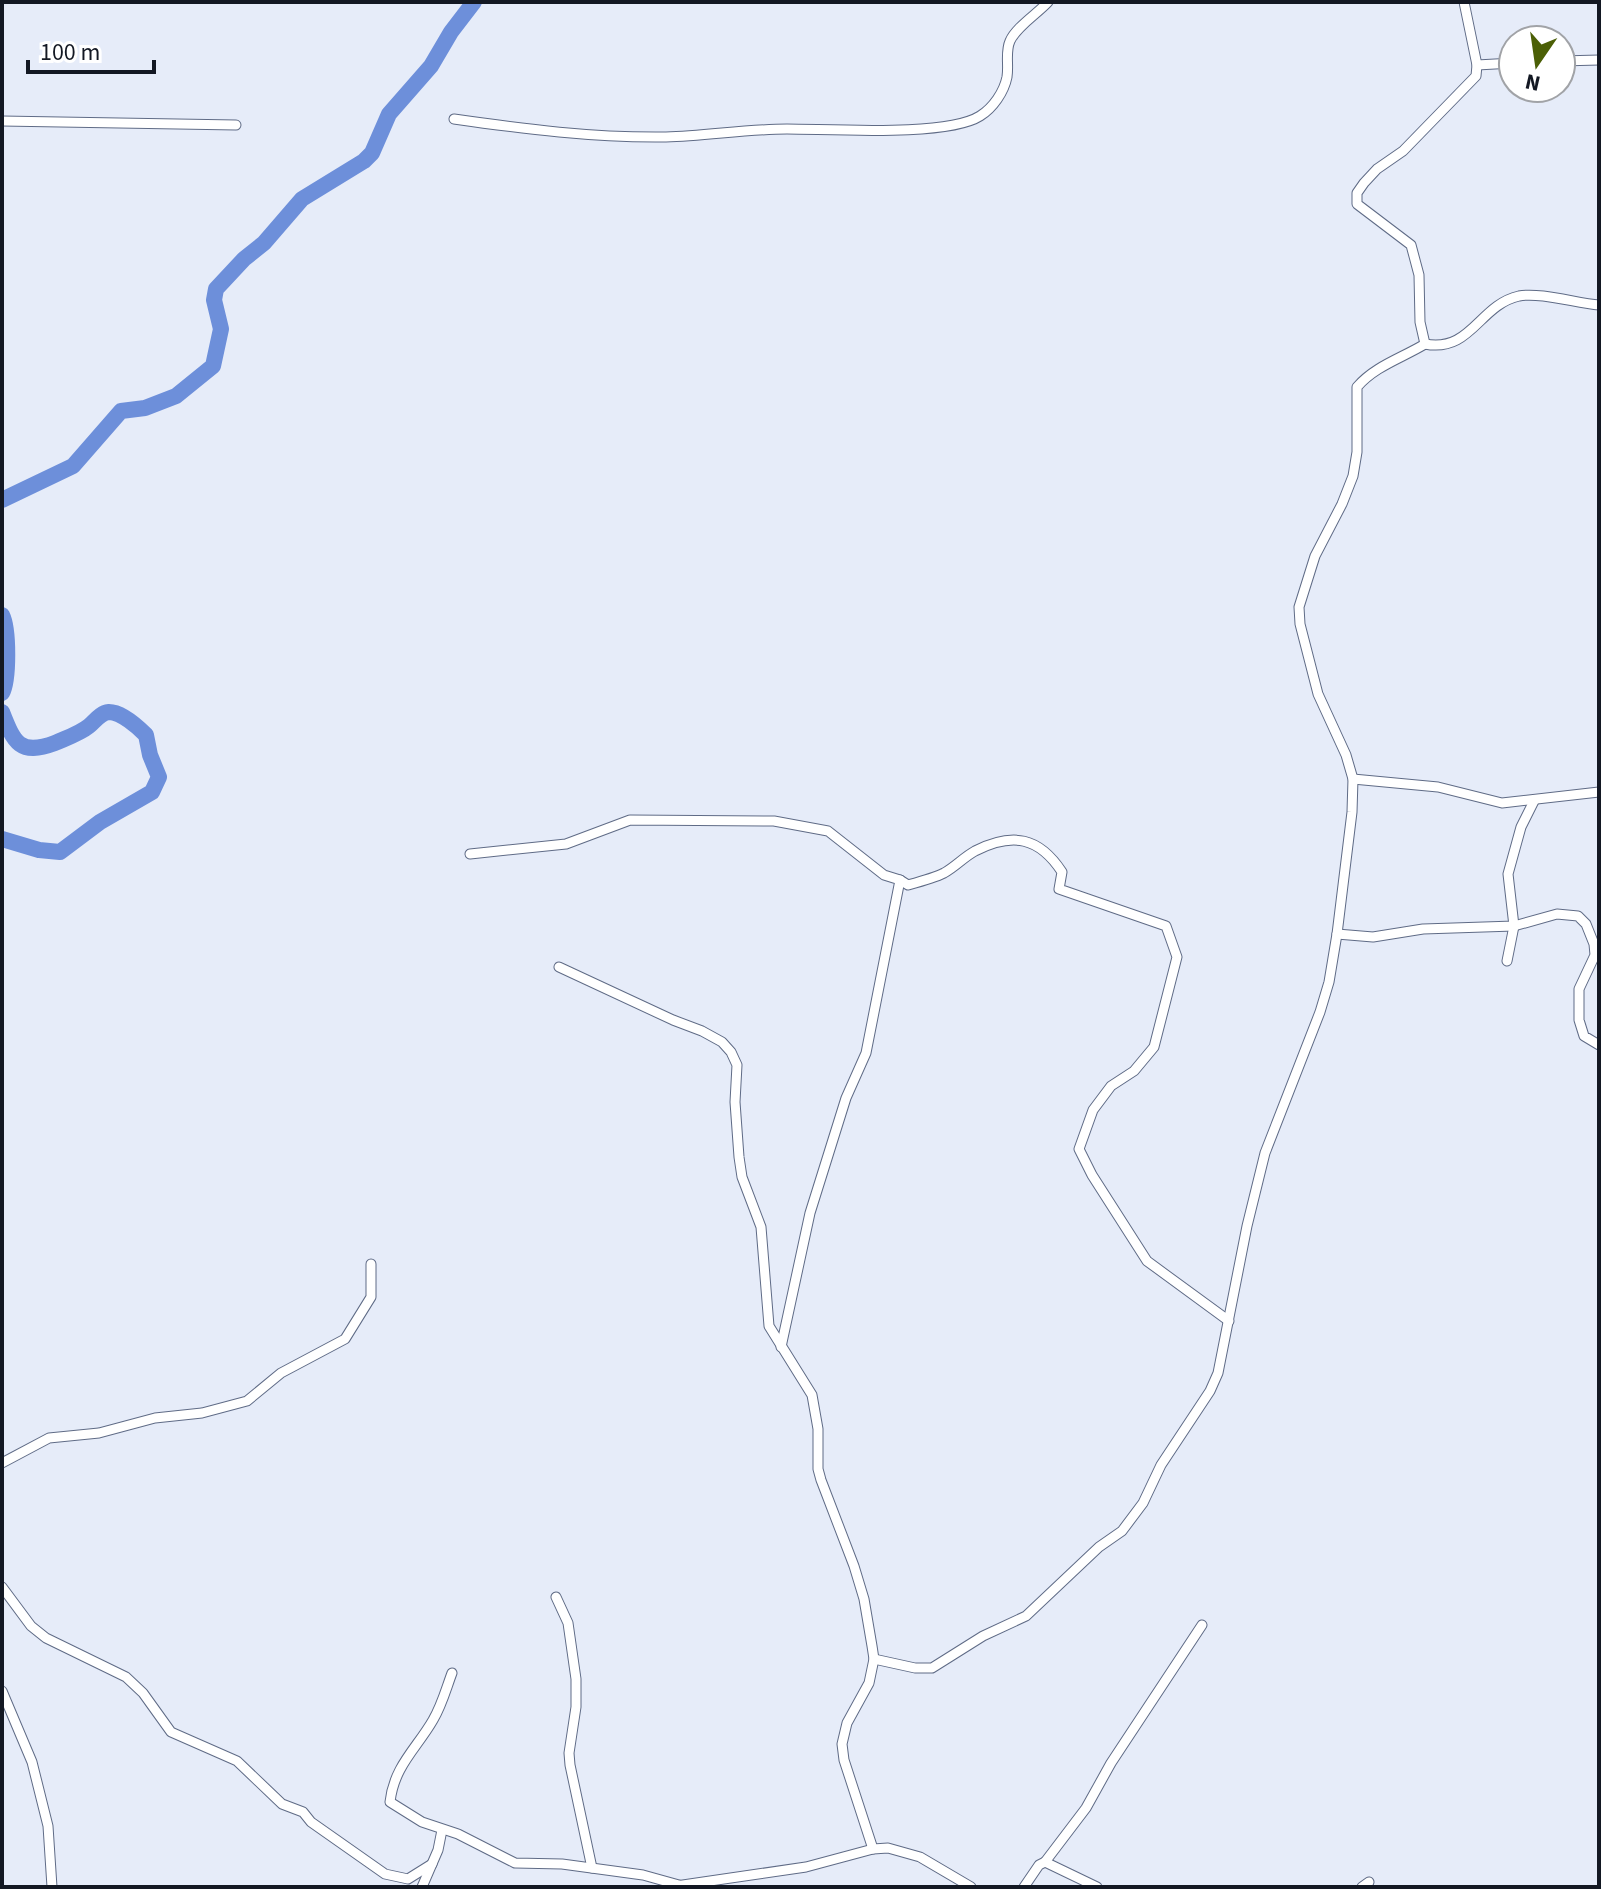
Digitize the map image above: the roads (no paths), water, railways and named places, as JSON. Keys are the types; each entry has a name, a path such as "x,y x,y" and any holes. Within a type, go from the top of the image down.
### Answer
{"street":[{"path":"454,119 547,133 666,137 782,129 954,126 979,117 996,102 1007,77 1010,40 1048,2"},
{"path":"1425,344 1420,322 1419,275 1411,245 1366,214 1357,204 1357,193 1377,169 1403,151 1476,76 1477,65 1464,2"},
{"path":"1577,61 1599,60"},
{"path":"1477,65 1497,64"},
{"path":"2,121 236,125"},
{"path":"874,1659 915,1668 932,1668 983,1636 1026,1616 1099,1547 1122,1531 1143,1503 1161,1465 1210,1391 1218,1373 1265,1153 1320,1012 1329,982 1337,934 1353,779 1346,755 1318,694 1300,624 1299,607 1315,556 1353,476 1357,452 1357,387 1373,373 1425,344 1450,344 1472,330 1501,302 1522,295 1599,305"},
{"path":"1353,779 1438,787 1502,803 1599,792"},
{"path":"1507,961 1514,926 1508,874 1521,827 1534,801"},
{"path":"470,854 566,844 630,820 774,821 828,831 884,875 908,885 944,873 976,851 996,844 1027,841 1040,847 1062,872 1059,889 1166,926 1177,957 1154,1047 1134,1071 1111,1086 1093,1110 1079,1149 1147,1261 1229,1321"},
{"path":"781,1347 810,1213 846,1098 866,1053 900,880"},
{"path":"1337,934 1373,937 1423,929 1514,926 1557,914 1578,916 1586,924 1595,955 1579,989 1579,1020 1584,1036 1599,1045"},
{"path":"559,967 722,1042 737,1065 735,1102 739,1157 761,1227 769,1326 812,1395 818,1429 818,1469 864,1599 874,1659 869,1683 847,1723 842,1744 844,1760 873,1849"},
{"path":"2,1463 49,1438 99,1433 143,1421 202,1413 247,1401 281,1373 345,1339 371,1297 371,1264"},
{"path":"2,1587 31,1626 46,1638 136,1685 171,1732 237,1761 282,1804 303,1812 311,1822 385,1874 408,1879 432,1864"},
{"path":"556,1597 568,1623 576,1679 570,1765 592,1868"},
{"path":"1024,1887 1086,1808 1111,1763 1202,1625"},
{"path":"452,1673 440,1707 404,1761 390,1802 396,1808 442,1830 470,1839 515,1863 550,1863 643,1875 677,1886 725,1884 873,1849 900,1850 920,1857 971,1887"},
{"path":"2,1691 32,1762 48,1826 52,1887"},
{"path":"422,1887 442,1830"},
{"path":"1045,1862 1097,1887"}],"waterway":[{"path":"2,500 73,466 121,411 145,408 176,396 213,366 221,329 214,300 216,289 264,243 302,199 372,153 389,114 431,66 474,2"},
{"path":"2,615 7,654 2,693"},
{"path":"2,712 15,739 26,747 34,748 77,734 106,713 119,714 146,735 159,777 152,792 100,822 60,852 39,850 2,839"}]}
